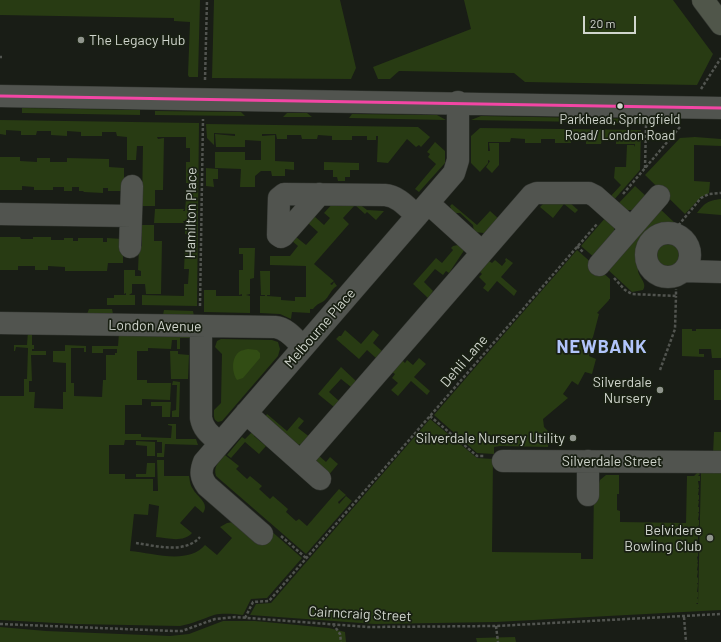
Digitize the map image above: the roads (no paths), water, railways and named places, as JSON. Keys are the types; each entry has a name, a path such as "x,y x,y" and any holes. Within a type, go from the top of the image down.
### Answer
{"main road":[{"path":"703,0 721,24"}],"street":[{"path":"0,96 458,102 721,108"},
{"name":"Melbourne Place","path":"262,534 207,486 202,477 202,467 204,462 456,168 458,160 458,102"},
{"path":"130,247 132,186"},
{"path":"300,461 529,198 535,194 589,193 595,196 631,228"},
{"path":"320,194 390,195 422,209 482,252"},
{"path":"599,265 659,196"},
{"path":"0,214 131,216"},
{"path":"679,281 689,260 689,249 683,239 672,233 659,235 649,244 646,257 648,264 657,274 679,281 721,272"},
{"name":"London Avenue","path":"0,322 279,328 288,332 303,347"},
{"path":"200,327 201,418 206,431 220,443"},
{"path":"246,413 320,479"},
{"name":"Silverdale Street","path":"503,461 721,462"},
{"path":"588,461 588,495"}],"place":[{"name":"The Legacy Hub","path":"81,40"},
{"name":"Parkhead, Springfield Road/ London Road","path":"620,106"},
{"name":"Silverdale Nursery","path":"660,390"},
{"name":"Silverdale Nursery Utility","path":"573,438"},
{"name":"Belvidere Bowling Club","path":"710,538"}],"district":[{"name":"NEWBANK","path":"602,347"}]}
